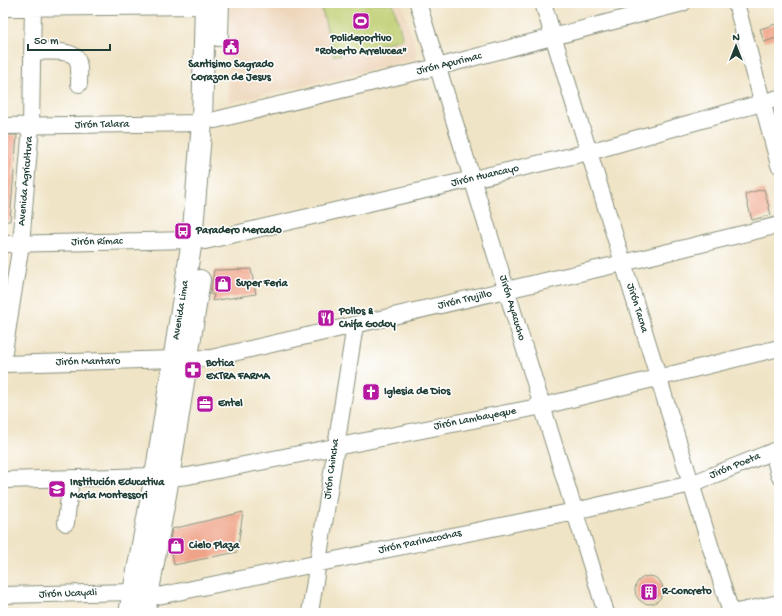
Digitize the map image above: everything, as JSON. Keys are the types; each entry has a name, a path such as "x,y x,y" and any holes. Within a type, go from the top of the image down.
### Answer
{"main road":[{"name":"Avenida Lima","path":"129,613 142,601 199,240 215,4"}],"street":[{"name":"Jirón Ayacucho","path":"418,3 606,613"},
{"name":"Jirón Tacna","path":"543,3 731,613"},
{"name":"Jirón Apurimac","path":"208,122 554,38 682,3"},
{"path":"736,3 779,165"},
{"path":"3,8 34,5 215,4"},
{"name":"Avenida Agricultura","path":"3,358 21,244 31,126 34,5"},
{"path":"32,52 69,53 75,56 78,62 79,84"},
{"name":"Jirón Huancayo","path":"199,240 589,152 779,98"},
{"name":"Jirón Talara","path":"3,126 208,122"},
{"name":"Jirón Trujillo","path":"181,360 211,358 623,263 779,225"},
{"name":"Jirón Rímac","path":"3,244 199,240"},
{"name":"Jirón Chincha","path":"310,613 355,325"},
{"name":"Jirón Lambayeque","path":"3,480 188,476 543,406 779,348"},
{"name":"Jirón Mantaro","path":"3,364 181,360"},
{"path":"776,450 779,475"},
{"name":"Jirón Poeta","path":"691,484 776,450"},
{"path":"66,523 71,478"},
{"name":"Jirón Parinacochas","path":"142,601 476,530 575,511 691,484"},
{"name":"Jirón Ucayali","path":"3,595 142,601"},
{"path":"731,613 779,603"}],"shaded area":[{"path":"235,3 402,3 417,55 415,60 231,102 228,99 228,53 232,49 233,39 228,36 230,7"}],"green space":[{"name":"Polideportivo \"Roberto Arrelucea\"","path":"320,3 393,3 403,39 334,56"}],"building":[{"path":"779,23 779,37 764,42 760,29"},
{"path":"3,135 17,135 10,221 3,221"},
{"path":"764,189 771,215 752,220 745,194"},
{"path":"251,269 256,294 212,301 214,295 210,294 214,270"},
{"path":"243,512 237,552 174,565 170,540 172,529"},
{"name":"R-Concreto","path":"649,576 659,580 663,590 659,600 649,604 639,600 635,590 639,580"}],"place":[{"name":"Polideportivo \"Roberto Arrelucea\"","path":"361,21"},
{"name":"Santisimo Sagrado Corazon de Jesus","path":"231,47"},
{"name":"Paradero Mercado","path":"183,231"},
{"name":"Super Feria","path":"223,284"},
{"name":"Pollos & Chifa Godoy","path":"326,318"},
{"name":"Botica EXTRA FARMA","path":"193,370"},
{"name":"Iglesia de Dios","path":"371,392"},
{"name":"Entel","path":"205,404"},
{"name":"Institución Educativa Maria Montessori","path":"57,489"},
{"name":"Cielo Plaza","path":"176,546"},
{"name":"R-Concreto","path":"649,592"}]}
